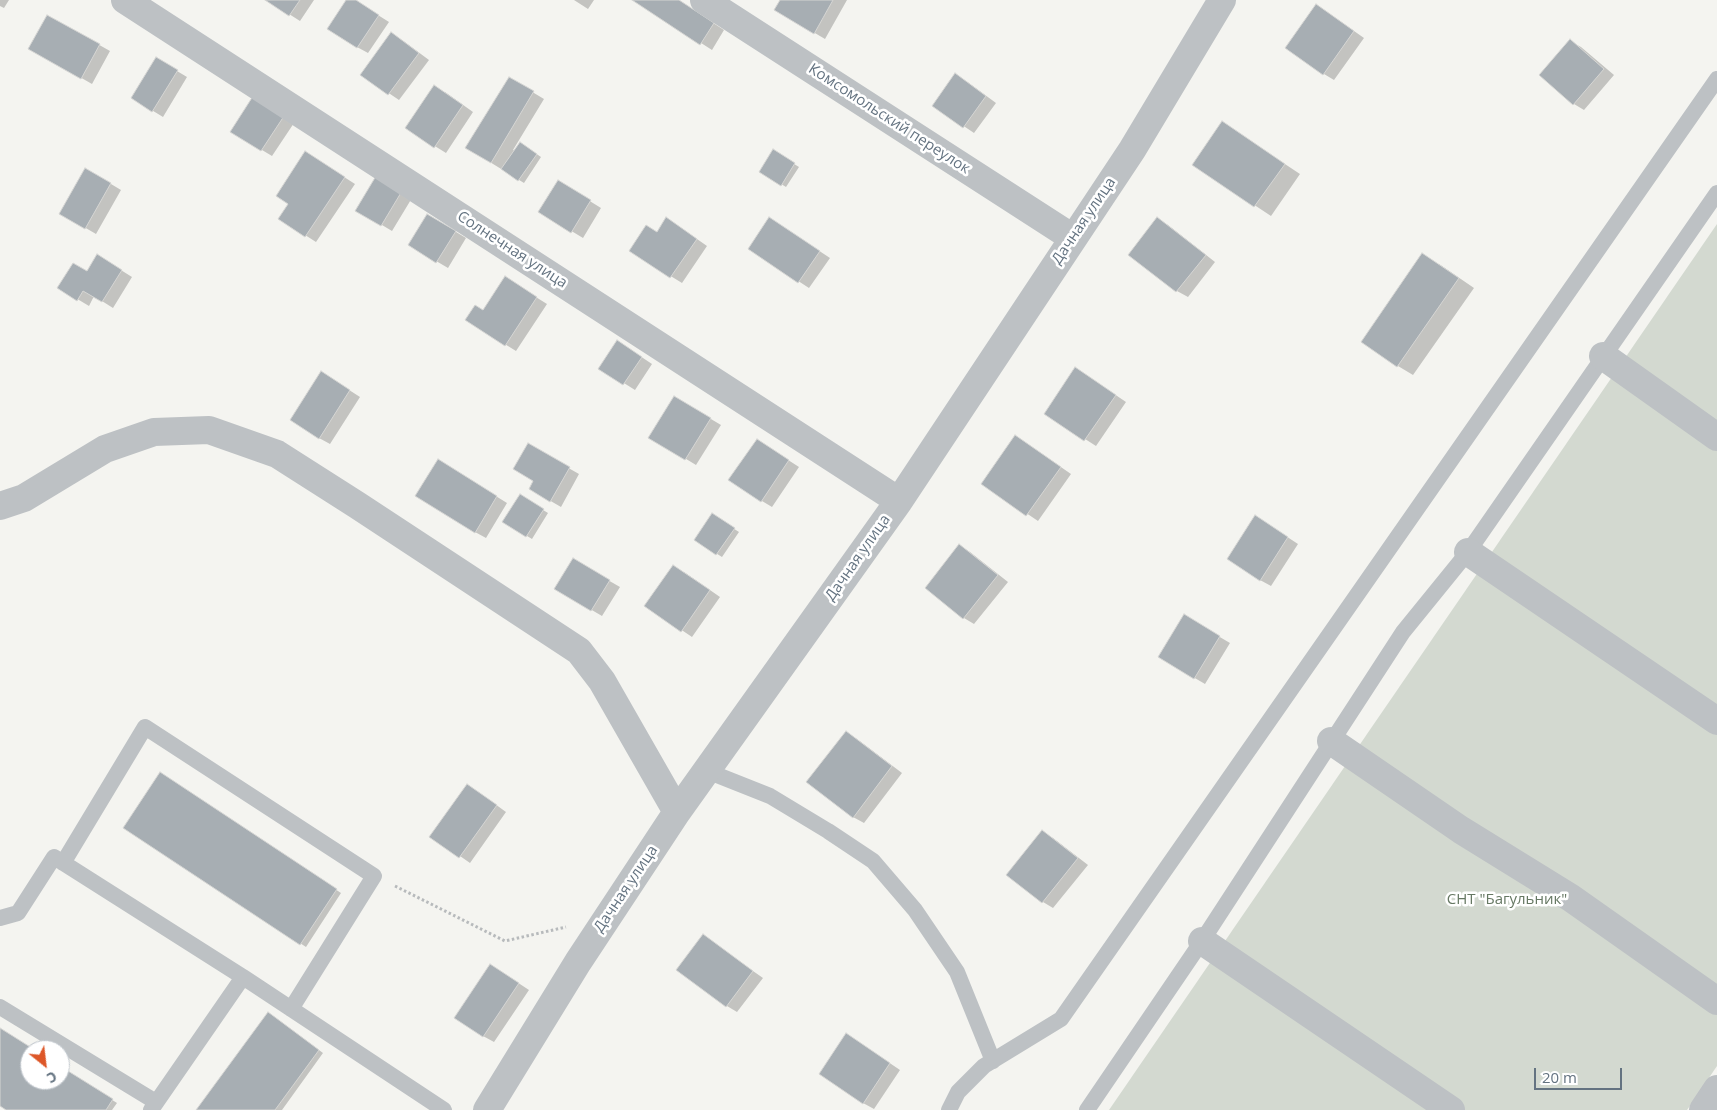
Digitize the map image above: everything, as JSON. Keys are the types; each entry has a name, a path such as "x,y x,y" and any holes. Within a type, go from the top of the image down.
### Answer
{"street":[{"name":"Солнечная улица","path":"125,0 899,501"},
{"name":"Комсомольский переулок","path":"704,0 1073,238"},
{"name":"Дачная улица","path":"487,1110 578,962 677,812 899,501 1132,150 1222,0"},
{"path":"1603,356 1717,437"},
{"path":"0,506 24,498 105,449 154,432 210,430 277,454 357,504 579,651 602,681 677,812"},
{"path":"1468,552 1717,721"},
{"path":"1331,741 1461,830 1571,898 1717,1001"},
{"path":"1202,941 1452,1110"},
{"path":"1704,1110 1717,1089"}],"lane":[{"path":"949,1110 958,1092 984,1066 1062,1019 1717,80"},
{"path":"1087,1110 1202,941 1403,632 1468,552 1717,193"},
{"path":"63,863 145,727 374,876 291,1009"},
{"path":"707,771 770,796 874,861 916,910 957,972 993,1061"},
{"path":"0,918 18,914 54,858 243,977 444,1110"},
{"path":"0,1007 153,1106 243,977"}],"path":[{"path":"374,876 505,941 608,917"}],"green space":[{"name":"СНТ \"Багульник\"","path":"1717,224 1717,1066 1687,1110 1109,1110"}],"building":[{"path":"265,0 300,0 289,16"},
{"path":"346,0 356,0 379,15 357,48 327,29"},
{"path":"632,0 679,0 714,23 700,45"},
{"path":"780,0 833,0 814,34 774,10"},
{"path":"1316,4 1354,31 1323,75 1285,48"},
{"path":"47,15 100,44 81,79 28,49"},
{"path":"391,32 419,53 388,95 360,75"},
{"path":"1570,39 1604,69 1573,105 1539,75"},
{"path":"156,57 178,70 152,112 131,98"},
{"path":"955,73 986,96 963,128 932,106"},
{"path":"509,77 534,91 491,163 465,148"},
{"path":"434,85 463,105 434,148 405,128"},
{"path":"255,93 286,113 261,151 230,132"},
{"path":"1222,121 1285,164 1254,207 1192,165"},
{"path":"520,142 537,154 518,181 501,169"},
{"path":"773,149 795,163 781,186 759,172"},
{"path":"305,151 345,177 305,237 278,219 288,204 276,196"},
{"path":"85,168 111,183 85,229 59,214"},
{"path":"379,171 405,186 381,226 355,211"},
{"path":"558,180 591,200 571,233 538,212"},
{"path":"427,214 456,231 436,263 408,245"},
{"path":"666,217 697,239 670,278 629,251 646,225 657,232"},
{"path":"769,217 820,251 798,283 748,249"},
{"path":"1157,217 1206,255 1176,292 1128,255"},
{"path":"1422,253 1459,278 1397,367 1361,342"},
{"path":"97,254 122,270 102,302 83,291 77,301 57,288 73,263 87,271"},
{"path":"505,276 537,297 505,346 465,320 475,305 483,310"},
{"path":"617,340 642,357 623,385 598,369"},
{"path":"1075,367 1116,395 1084,441 1044,414"},
{"path":"321,371 350,390 319,439 290,420"},
{"path":"674,396 711,418 685,460 648,438"},
{"path":"1015,435 1061,467 1026,516 981,484"},
{"path":"757,439 789,460 761,502 728,480"},
{"path":"528,443 570,467 550,502 529,489 533,481 513,469"},
{"path":"438,459 497,496 475,533 415,496"},
{"path":"520,494 544,509 526,537 502,522"},
{"path":"712,513 735,528 716,555 694,540"},
{"path":"1255,515 1288,537 1260,581 1227,559"},
{"path":"959,544 998,575 963,619 925,588"},
{"path":"573,558 610,580 591,611 554,589"},
{"path":"673,565 710,590 681,632 644,606"},
{"path":"1184,614 1220,636 1194,679 1158,657"},
{"path":"846,731 892,766 853,818 806,782"},
{"path":"160,772 337,889 300,945 123,828"},
{"path":"467,784 497,805 459,858 429,837"},
{"path":"1042,830 1078,858 1042,903 1006,875"},
{"path":"703,934 753,971 726,1007 676,970"},
{"path":"490,964 519,983 483,1037 454,1018"},
{"path":"268,1012 319,1050 275,1110 196,1110"},
{"path":"0,1028 20,1041 20,1090 70,1090 70,1072 113,1099 106,1110 6,1110 0,1106"},
{"path":"846,1033 890,1063 863,1104 819,1074"}]}
